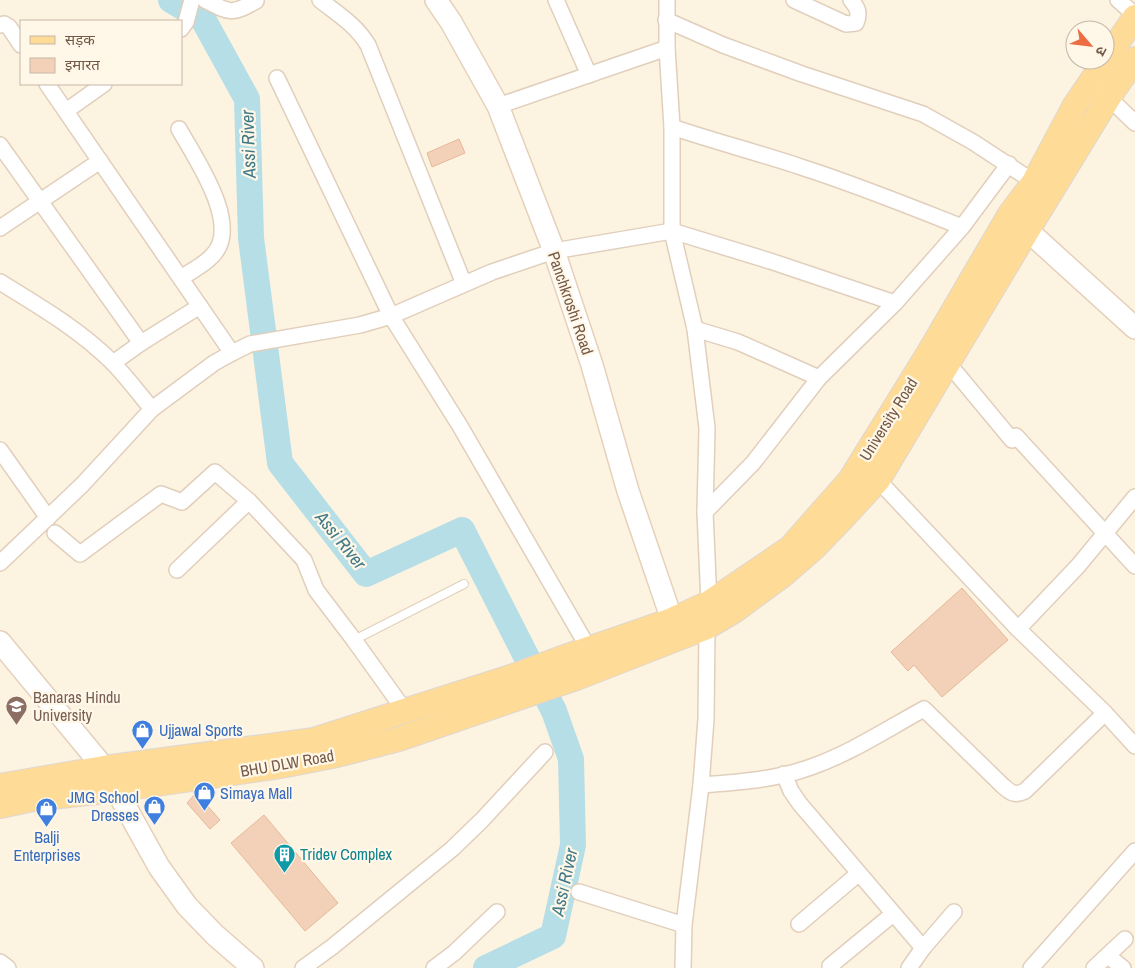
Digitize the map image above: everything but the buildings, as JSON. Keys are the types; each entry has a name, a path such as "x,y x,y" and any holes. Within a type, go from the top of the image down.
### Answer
{"main road":[{"name":"University Road","path":"511,677 672,620 709,603 790,548 850,480 928,354 1010,214 1034,182 1075,105 1135,16"},
{"name":"BHU DLW Road","path":"0,806 33,799 116,790 281,766 338,755 399,740 580,677 707,627 734,611 783,575 837,525 878,480 1027,231 1135,58"},
{"name":"BHU DLW Road","path":"0,786 104,768 314,740 511,677"}],"street":[{"path":"184,25 192,0"},
{"path":"205,0 232,12 240,10 256,1"},
{"path":"320,0 352,23 368,45 464,284"},
{"name":"Panchkroshi Road","path":"436,0 451,22 498,106 554,251 592,365 628,491 672,620"},
{"path":"556,0 588,75"},
{"path":"667,0 667,48 672,127 672,231 695,329 707,428 706,512 709,603 706,719 701,785 684,925 683,968"},
{"path":"794,0 846,24 856,23 859,14 857,6 851,0"},
{"path":"1118,0 1135,16"},
{"path":"666,20 740,52 922,114 1008,164 1034,182"},
{"path":"0,25 4,24 9,27 20,44"},
{"path":"498,106 667,48"},
{"path":"277,78 391,316 460,426 589,649"},
{"path":"1092,81 1135,123"},
{"path":"48,85 232,353"},
{"path":"66,111 103,85"},
{"path":"672,127 802,167 893,199 962,227"},
{"path":"179,129 214,190 222,218 221,236 218,248 213,256 181,278"},
{"path":"0,145 140,343"},
{"path":"0,228 100,161"},
{"path":"706,512 753,463 819,378 895,303 962,227 1008,164"},
{"path":"1010,214 1135,328"},
{"path":"0,563 82,485 152,409 214,363 250,344 360,325 391,316 492,272 554,251 672,231 770,261 895,303"},
{"path":"0,282 88,340 113,363 152,409"},
{"path":"113,363 140,343 200,306"},
{"path":"695,329 738,342 819,378"},
{"path":"948,363 1014,438 1135,566"},
{"path":"0,450 48,518"},
{"path":"56,532 80,554 161,494 182,502 215,472 250,501 304,560 316,590 405,711"},
{"path":"878,480 1018,629 1105,713 1135,746"},
{"path":"1018,629 1072,572 1135,497"},
{"path":"177,570 250,501"},
{"path":"0,642 104,768 159,868 187,906 214,935 253,968"},
{"path":"701,785 753,781 811,768 924,709 1010,793 1018,794 1025,791 1105,713"},
{"path":"303,968 452,849 482,820 545,752"},
{"path":"784,774 791,791 800,804 923,948"},
{"path":"1031,968 1135,851"},
{"path":"799,924 858,874"},
{"path":"579,892 684,925"},
{"path":"434,968 454,954 496,912"},
{"path":"909,968 923,948 954,912"},
{"path":"830,966 893,914"},
{"path":"1094,968 1125,939"},
{"path":"1108,956 1123,968"},
{"path":"0,962 8,968"}],"lane":[{"path":"354,640 464,584"}],"waterway":[{"name":"Assi River","path":"171,0 203,19 247,99 251,238 280,463 366,574 462,530 554,711 571,759 573,845 553,936 486,968"}],"place":[{"name":"Banaras Hindu University","path":"17,725"},
{"name":"Ujjawal Sports","path":"143,749"},
{"name":"Simaya Mall","path":"204,812"},
{"name":"JMG School Dresses","path":"155,825"},
{"name":"Balji Enterprises","path":"47,827"},
{"name":"Tridev Complex","path":"284,873"}]}
